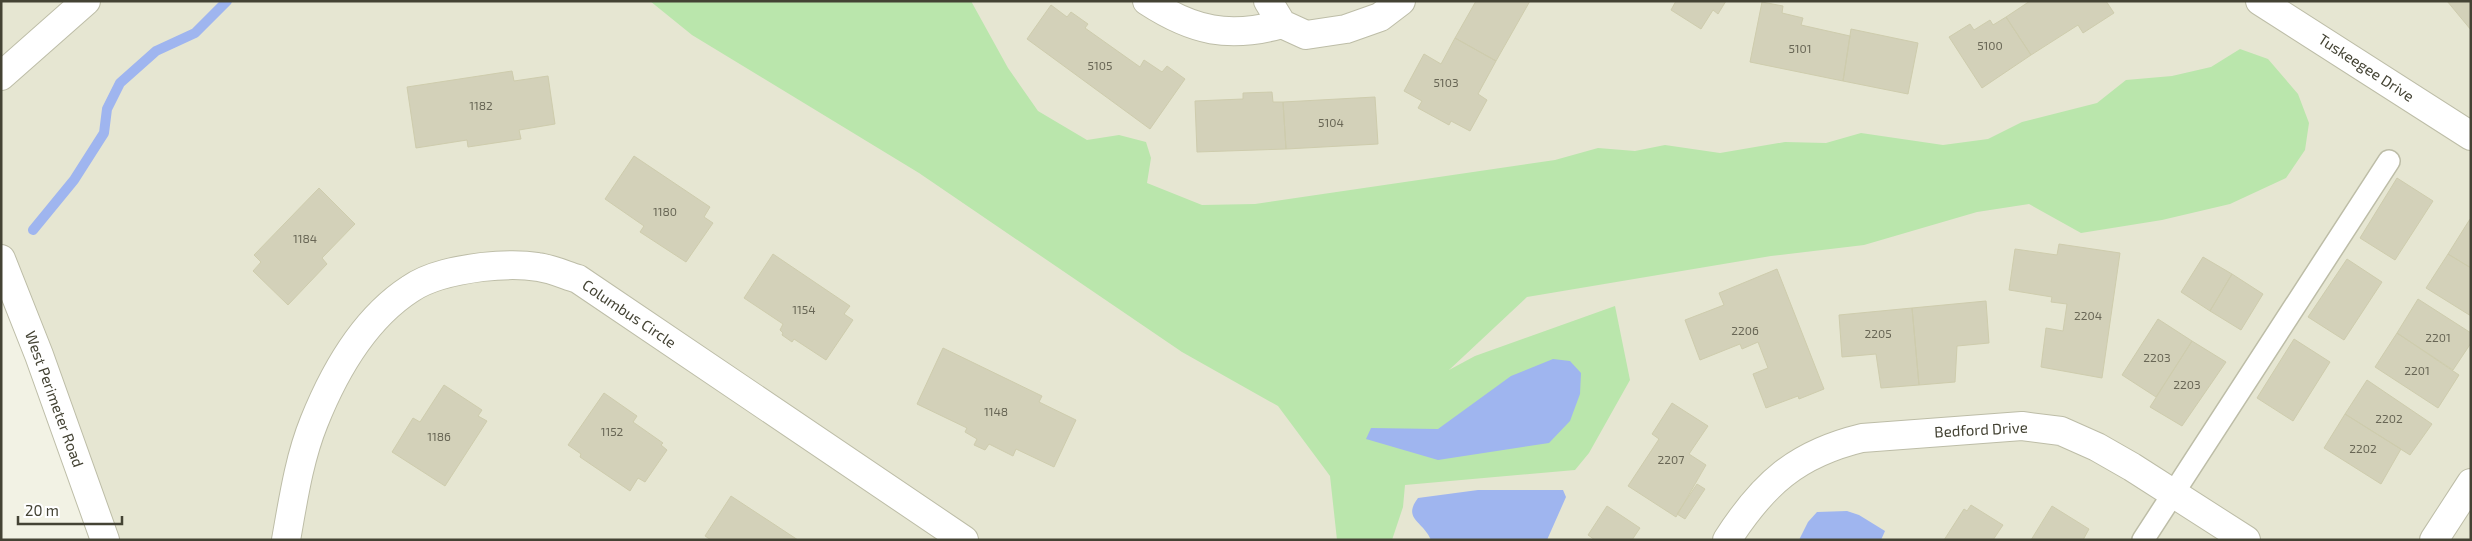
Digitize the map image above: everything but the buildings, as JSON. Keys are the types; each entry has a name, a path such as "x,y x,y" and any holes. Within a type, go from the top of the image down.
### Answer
{"street":[{"path":"1,76 86,1"},
{"path":"1147,1 1183,21 1208,29 1254,32 1275,12 1306,35 1346,29 1380,18 1401,1"},
{"name":"Tuskeegee Drive","path":"2260,1 2471,136"},
{"name":"West Perimeter Road","path":"1,259 39,355 105,540"},
{"name":"Columbus Circle","path":"286,540 300,469 313,423 351,350 376,316 411,288 440,276 468,269 504,265 539,267 578,280 964,540"},
{"name":"Bedford Drive","path":"1727,540 1749,506 1777,477 1812,455 1837,444 1862,438 2022,426 2061,431 2097,446 2246,540"},
{"path":"2434,540 2471,483"}],"lane":[{"path":"2143,540 2389,161"}],"shaded area":[{"path":"1,1 2471,1 2471,540 105,540 1,259"}],"green space":[{"path":"650,1 971,1 1008,68 1038,111 1087,140 1119,135 1146,142 1151,158 1147,183 1202,205 1255,204 1555,160 1598,148 1635,151 1665,145 1720,153 1785,142 1826,143 1861,133 1943,145 1988,139 2022,122 2097,103 2126,80 2172,76 2211,67 2240,49 2268,59 2298,94 2309,123 2305,150 2286,178 2230,204 2162,220 2081,233 2029,204 1977,212 1864,245 1771,256 1527,297 1449,370 1475,356 1615,306 1630,380 1589,453 1575,470 1405,485 1403,507 1392,540 1337,540 1330,476 1278,406 1182,352 919,173 692,35"}],"water":[{"path":"1553,359 1570,361 1581,373 1580,394 1570,421 1549,443 1438,460 1366,439 1371,428 1438,429 1511,376"},
{"path":"1478,490 1563,490 1566,497 1547,540 1431,540 1413,516 1412,511 1418,498"},
{"path":"1847,511 1859,515 1885,531 1881,540 1799,540 1808,522 1817,512"}],"waterway":[{"path":"33,230 74,180 104,133 107,109 120,83 156,51 195,33 227,1"}]}
